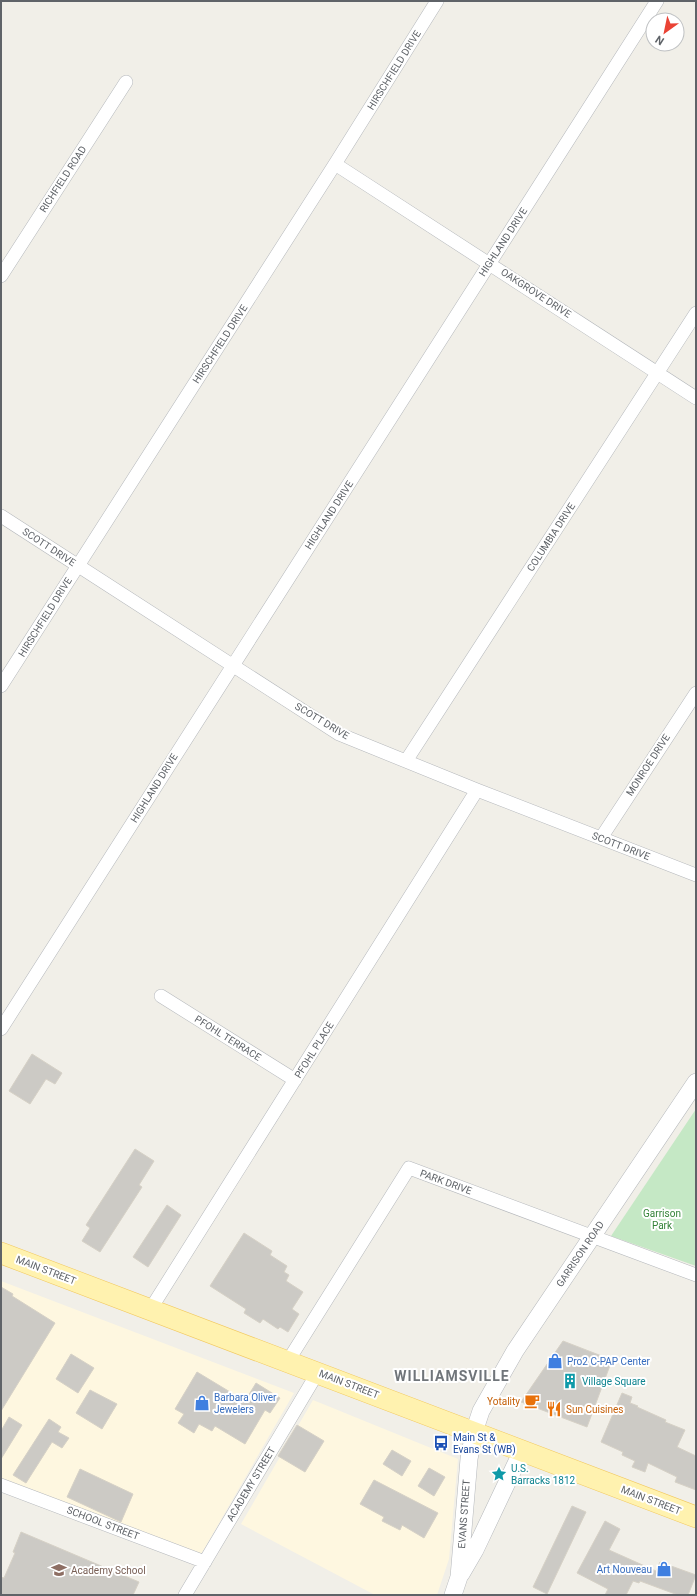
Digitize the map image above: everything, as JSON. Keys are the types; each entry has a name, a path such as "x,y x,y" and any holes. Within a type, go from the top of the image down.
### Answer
{"main road":[{"name":"MAIN STREET","path":"1,1253 318,1372 696,1517"}],"street":[{"name":"HIRSCHFIELD DRIVE","path":"1,686 335,164 437,1"},
{"name":"HIGHLAND DRIVE","path":"1,1029 657,1"},
{"name":"RICHFIELD ROAD","path":"1,276 126,82"},
{"name":"OAKGROVE DRIVE","path":"335,164 696,398"},
{"name":"COLUMBIA DRIVE","path":"406,761 696,313"},
{"name":"SCOTT DRIVE","path":"1,516 339,734 696,876"},
{"name":"MONROE DRIVE","path":"601,838 696,693"},
{"name":"PFOHL PLACE","path":"150,1310 477,790"},
{"name":"PFOHL TERRACE","path":"161,996 295,1080"},
{"name":"GARRISON ROAD","path":"474,1432 481,1411 511,1356 696,1082"},
{"name":"PARK DRIVE","path":"288,1361 409,1168 696,1274"},
{"name":"ACADEMY STREET","path":"185,1595 318,1372"},
{"name":"EVANS STREET","path":"453,1595 459,1578 469,1459 474,1432"},
{"path":"459,1578 476,1550 522,1451"},
{"name":"SCHOOL STREET","path":"1,1485 204,1562"}],"shaded area":[{"path":"1,1281 294,1393 200,1556 1,1479"},
{"path":"313,1400 458,1459 449,1559 437,1595 375,1595 241,1524"}],"green space":[{"name":"Garrison Park","path":"696,1109 696,1266 611,1236"}],"building":[{"path":"32,1054 62,1073 55,1084 46,1079 30,1104 9,1091"},
{"path":"135,1149 154,1161 139,1185 142,1187 100,1252 82,1241 90,1228 86,1225"},
{"path":"167,1205 181,1215 148,1267 133,1257"},
{"path":"244,1233 272,1251 270,1255 287,1266 284,1272 289,1275 286,1281 303,1292 292,1309 299,1314 288,1332 280,1327 278,1329 263,1319 260,1323 244,1313 246,1309 210,1286"},
{"path":"1,1287 13,1294 12,1296 55,1323 1,1411"},
{"name":"Village Square","path":"563,1341 612,1360 587,1427 521,1402"},
{"path":"71,1354 94,1368 78,1393 56,1379"},
{"path":"197,1372 245,1401 256,1383 280,1398 270,1413 265,1410 245,1444 215,1426 212,1431 199,1424 194,1433 178,1423 184,1414 175,1409"},
{"path":"90,1390 117,1404 102,1429 76,1413"},
{"path":"622,1393 632,1397 630,1403 666,1420 665,1422 685,1430 677,1447 696,1456 696,1490 675,1482 677,1477 648,1463 645,1472 632,1467 635,1461 622,1455 623,1452 601,1442"},
{"path":"9,1417 22,1425 1,1459 1,1431"},
{"path":"49,1419 61,1427 58,1432 69,1438 62,1448 52,1442 26,1483 13,1475"},
{"path":"297,1425 324,1441 305,1472 278,1456"},
{"path":"392,1450 411,1461 402,1476 383,1464"},
{"path":"429,1468 445,1477 434,1496 418,1486"},
{"path":"80,1469 133,1494 121,1522 67,1497"},
{"path":"374,1480 438,1513 424,1538 402,1525 400,1530 382,1521 384,1517 360,1504"},
{"path":"572,1506 586,1512 547,1594 533,1587"},
{"path":"605,1521 620,1529 609,1550 656,1571 660,1562 696,1575 688,1595 678,1595 640,1581 639,1583 633,1581 626,1595 605,1595 608,1589 577,1573"},
{"name":"Academy School","path":"21,1532 139,1582 133,1595 1,1595 1,1577 4,1578 15,1553 13,1552"}],"place":[{"name":"Pro2 C-PAP Center","path":"555,1361"},
{"name":"Village Square","path":"570,1381"},
{"name":"Yotality","path":"532,1401"},
{"name":"Barbara Oliver Jewelers","path":"202,1403"},
{"name":"Sun Cuisines","path":"554,1409"},
{"name":"Main St & Evans St (WB)","path":"441,1443"},
{"name":"U.S. Barracks 1812","path":"499,1474"},
{"name":"Art Nouveau","path":"664,1569"},
{"name":"Academy School","path":"59,1570"}],"district":[{"name":"WILLIAMSVILLE","path":"452,1376"}]}
